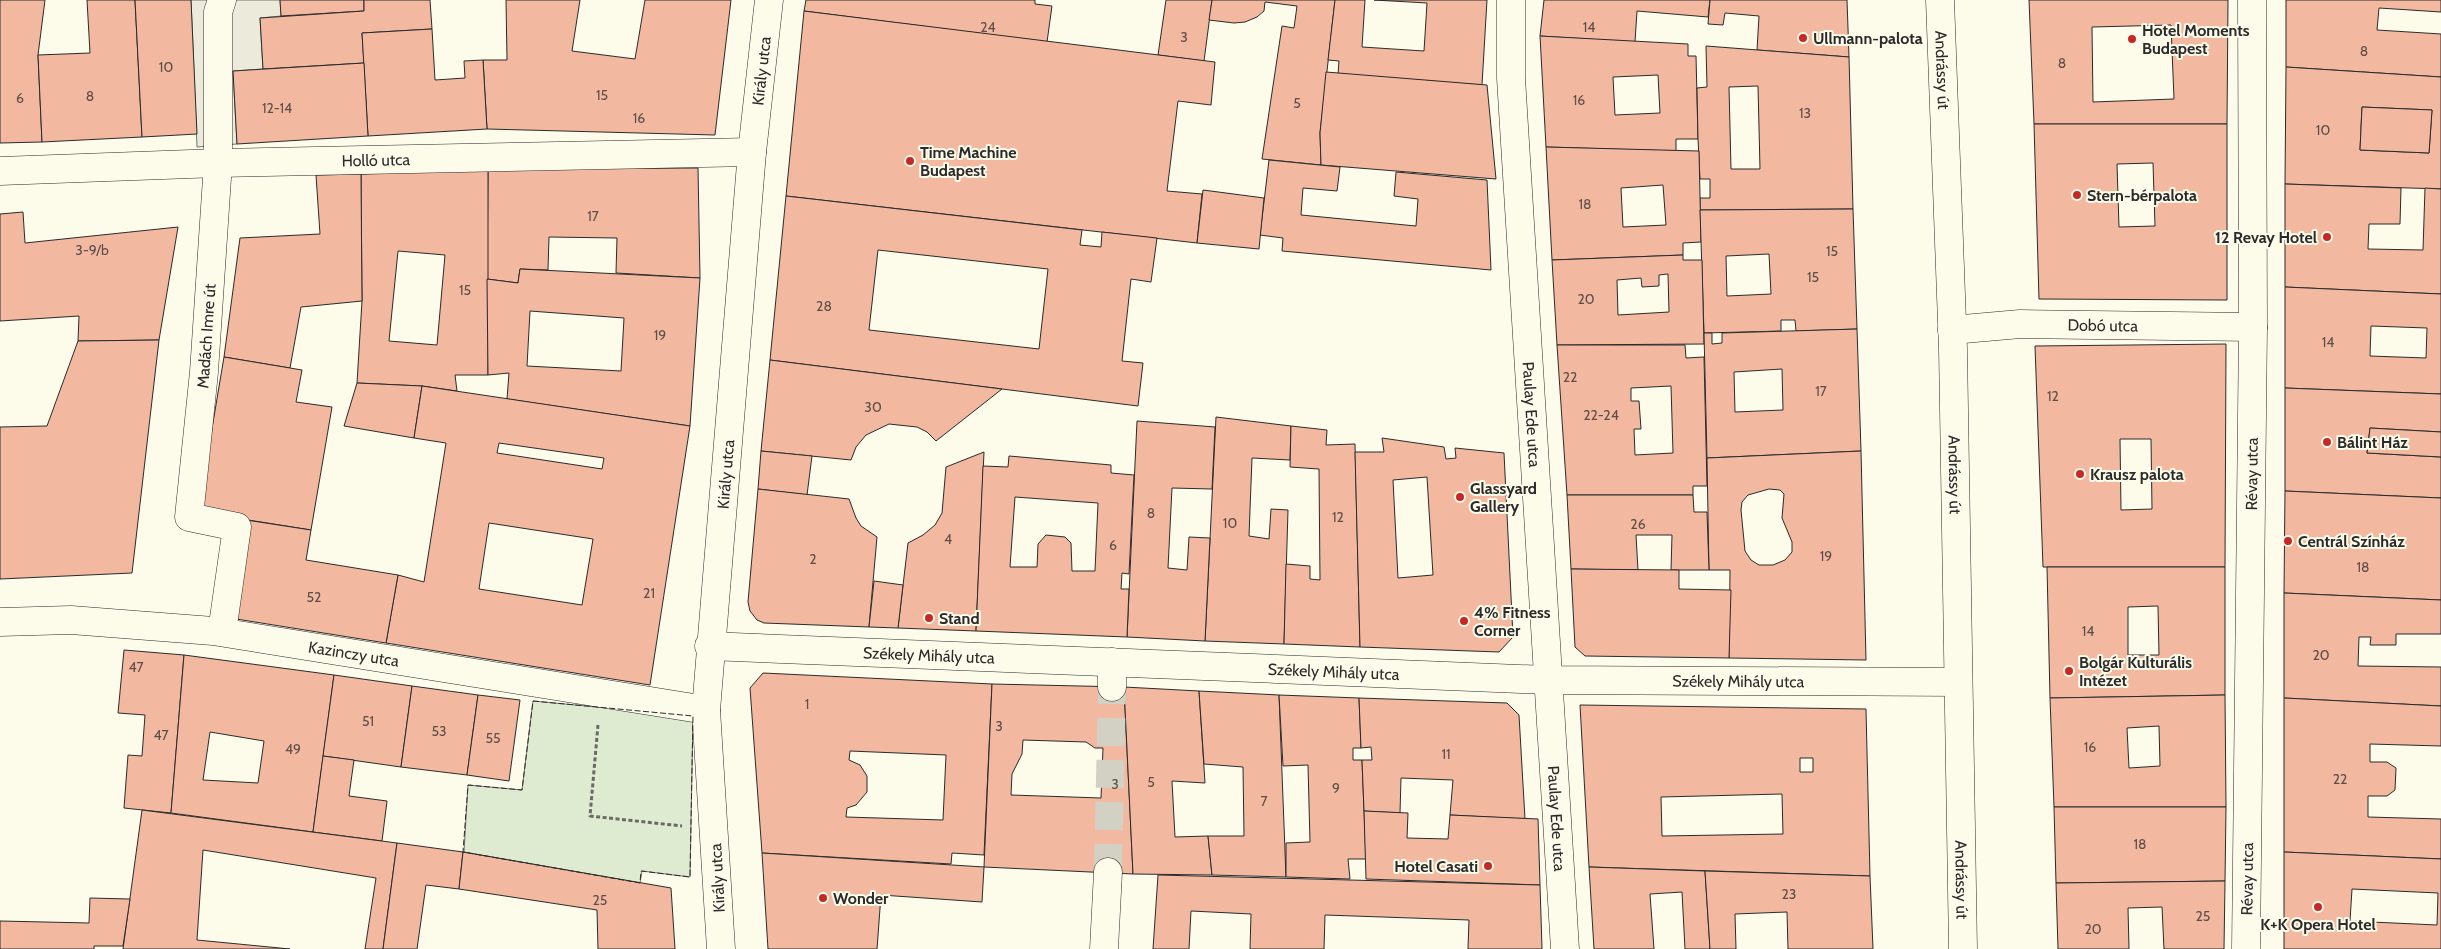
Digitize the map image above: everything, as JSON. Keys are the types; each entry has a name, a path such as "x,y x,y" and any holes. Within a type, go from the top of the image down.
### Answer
{"street":[{"name":"Madách Imre út","path":"222,0 218,12 218,163 204,372 189,517 237,527 222,632"},
{"name":"Király utca","path":"721,949 706,710 709,646 752,152 769,0"},
{"name":"Paulay Ede utca","path":"1511,0 1511,78 1565,949"},
{"name":"Andrássy út","path":"1940,0 1952,330 1962,949"},
{"name":"Révay utca","path":"2246,949 2253,327 2252,0"},
{"name":"Holló utca","path":"0,172 218,163 752,152"},
{"name":"Dobó utca","path":"1952,330 2020,324 2253,327"},
{"name":"Kazinczy utca","path":"0,622 71,620 222,632 706,710"},
{"name":"Székely Mihály utca","path":"709,646 1112,675 1958,682"},
{"path":"1104,949 1108,872"}],"path":[{"path":"598,717 590,816 691,827"}],"green space":[{"path":"533,701 693,716 690,877 642,871 640,883 464,852 468,785 522,790"}],"shaded area":[{"path":"191,0 280,0 281,16 260,18 263,69 233,71 237,144 197,147"}],"building":[{"path":"0,0 45,0 38,55 42,142 0,143"},
{"path":"87,0 135,0 142,137 42,142 38,55 90,53"},
{"path":"135,0 191,0 197,134 142,137"},
{"path":"280,0 364,0 364,11 281,16"},
{"path":"364,0 430,0 432,29 362,33 364,63 263,69 260,18 364,11"},
{"path":"506,0 580,0 572,51 635,59 645,0 731,0 715,135 487,129 483,60 507,60"},
{"path":"806,0 1035,0 1035,4 1052,6 1047,42 804,11"},
{"path":"1166,0 1212,0 1204,61 1158,55"},
{"path":"1212,0 1335,0 1320,133 1321,165 1262,159 1282,26 1294,28 1297,6 1265,2 1264,11 1257,17 1245,22 1234,23 1209,20"},
{"path":"1335,0 1365,0 1362,47 1424,51 1427,3 1374,0 1487,0 1482,85 1338,74 1339,61 1328,60"},
{"path":"1544,0 1710,0 1708,17 1637,11 1635,42 1540,36"},
{"name":"Ullmann-palota","path":"1710,0 1847,0 1849,57 1757,50 1759,16 1725,13 1723,25 1708,24"},
{"path":"2029,0 2228,0 2227,124 2034,124","holes":["2171,25 2174,99 2093,102 2092,27"]},
{"path":"2286,0 2441,0 2441,12 2379,8 2377,30 2441,34 2441,77 2286,67"},
{"path":"804,11 1215,62 1211,105 1178,101 1167,191 1202,194 1197,243 786,196"},
{"path":"432,29 435,80 465,78 464,61 483,60 487,129 368,136 362,33"},
{"path":"1540,36 1688,44 1688,56 1696,56 1698,139 1676,139 1676,151 1546,147","holes":["1658,75 1660,113 1615,115 1613,77"]},
{"path":"1706,46 1849,57 1853,209 1700,210 1700,198 1710,198 1710,179 1700,179 1697,88 1707,87","holes":["1758,86 1760,169 1731,169 1729,87"]},
{"path":"364,63 368,136 237,144 233,71"},
{"path":"2286,67 2441,77 2441,189 2285,184","holes":["2362,107 2432,110 2429,153 2360,150"]},
{"path":"1326,72 1487,85 1496,179 1321,165 1320,133"},
{"path":"2362,107 2432,110 2429,153 2360,150"},
{"name":"Stern-bérpalota","path":"2034,124 2227,124 2227,300 2039,299","holes":["2153,163 2155,226 2119,227 2117,164"]},
{"path":"1546,147 1699,151 1701,242 1683,243 1683,255 1552,260","holes":["1663,185 1666,225 1623,227 1621,188"]},
{"path":"1269,160 1340,167 1337,191 1303,188 1301,215 1416,226 1418,199 1394,196 1396,172 1487,180 1491,270 1282,251 1283,238 1260,235"},
{"path":"698,168 700,278 616,273 617,238 549,237 548,270 520,269 518,283 487,279 488,169"},
{"path":"488,169 488,375 455,375 457,391 422,386 357,383 362,301 361,174","holes":["398,251 445,255 437,345 389,341"]},
{"path":"361,174 362,301 301,307 290,368 224,357 240,238 320,234 316,175"},
{"name":"12 Revay Hotel","path":"2285,184 2401,188 2400,224 2369,224 2368,249 2423,250 2425,188 2441,189 2441,294 2285,287"},
{"path":"1203,190 1264,198 1259,249 1197,243"},
{"path":"786,196 1082,230 1080,245 1101,247 1102,232 1157,238 1151,282 1131,279 1122,361 1143,363 1138,406 770,360","holes":["878,250 1048,269 1039,349 869,330"]},
{"path":"1853,209 1857,329 1796,331 1795,320 1781,320 1781,331 1704,333 1700,210","holes":["1769,254 1771,294 1727,296 1726,256"]},
{"path":"23,212 25,243 178,227 159,340 78,341 79,316 0,321 0,214"},
{"path":"1683,255 1683,260 1702,260 1704,344 1557,345 1552,260","holes":["1668,274 1669,312 1618,315 1617,280 1641,278 1642,287 1659,286 1659,275"]},
{"path":"520,269 700,278 690,426 507,399 509,373 488,375 487,279 518,283","holes":["530,311 624,318 621,371 527,366"]},
{"path":"2285,287 2441,294 2441,394 2285,388","holes":["2371,326 2427,328 2426,358 2370,356"]},
{"path":"1857,329 1861,451 1707,458 1704,333 1712,333 1712,344 1722,343 1722,333","holes":["1782,369 1783,410 1735,412 1734,372"]},
{"path":"159,340 132,573 0,579 0,427 47,426 78,341"},
{"name":"Krausz palota","path":"2226,344 2225,567 2043,567 2035,346","holes":["2120,439 2151,439 2152,509 2121,510"]},
{"path":"1557,345 1685,345 1686,358 1704,357 1707,486 1693,486 1693,495 1567,495","holes":["1671,386 1673,453 1635,455 1634,429 1641,429 1639,401 1631,401 1631,388"]},
{"path":"224,357 302,370 296,402 332,407 311,530 198,512"},
{"path":"770,360 1002,389 936,441 927,432 917,427 889,424 866,435 856,447 851,460 761,451"},
{"path":"357,383 422,386 414,438 344,426"},
{"path":"422,386 690,426 650,685 386,643 398,575 424,582 446,443 414,438","holes":["499,443 604,458 602,469 497,453","489,523 593,539 582,605 479,589"]},
{"name":"Bálint Ház","path":"2285,388 2441,394 2441,432 2370,428 2367,453 2441,457 2441,498 2285,491"},
{"path":"1216,417 1291,426 1290,460 1252,458 1249,536 1269,539 1271,509 1288,510 1284,644 1205,641"},
{"path":"1137,421 1215,427 1212,489 1172,488 1168,568 1187,570 1189,537 1210,538 1205,641 1127,637"},
{"path":"1291,426 1327,430 1326,445 1355,444 1360,647 1284,644 1286,564 1310,566 1310,579 1320,580 1319,469 1290,467"},
{"path":"2370,428 2441,432 2441,457 2367,453"},
{"path":"1382,438 1444,447 1446,459 1456,458 1455,448 1504,453 1513,637 1499,652 1360,647 1355,452 1384,452","holes":["1427,477 1433,575 1398,578 1393,480"]},
{"path":"761,451 812,456 807,495 758,489"},
{"path":"1861,451 1866,660 1729,658 1730,570 1709,570 1707,458","holes":["1769,489 1780,490 1784,494 1782,518 1792,542 1792,552 1785,560 1773,565 1759,565 1751,560 1745,551 1742,502 1748,495"]},
{"path":"984,452 976,631 898,628 908,543 923,535 935,525 942,513 946,467"},
{"path":"1009,456 1111,465 1111,473 1134,475 1129,574 1122,573 1121,589 1129,589 1127,637 976,631 983,466 1008,467","holes":["1015,497 1098,503 1095,571 1072,571 1071,543 1065,537 1046,535 1038,544 1037,567 1010,567"]},
{"path":"758,489 849,499 861,526 877,537 869,627 764,623 757,620 750,611 748,602"},
{"path":"2285,491 2441,498 2441,600 2284,593"},
{"path":"1567,495 1693,495 1694,512 1707,512 1709,570 1671,570 1672,535 1636,535 1638,570 1571,569"},
{"path":"246,520 311,530 306,560 398,575 386,643 230,618"},
{"path":"2047,567 2225,567 2225,695 2050,698","holes":["2158,606 2159,655 2128,655 2128,607"]},
{"path":"1571,569 1679,570 1679,589 1731,590 1729,658 1585,656 1575,647"},
{"path":"874,581 903,585 898,628 869,627"},
{"path":"2284,593 2441,600 2441,634 2396,634 2396,645 2370,645 2371,637 2359,637 2358,666 2441,667 2441,706 2284,698"},
{"path":"124,650 184,655 171,813 124,808 128,755 142,756 145,715 118,713"},
{"path":"184,655 334,675 313,832 171,813","holes":["210,732 264,741 258,783 203,780"]},
{"path":"763,673 992,684 984,855 952,853 951,864 762,853 750,688","holes":["850,751 946,755 943,820 846,817 847,808 856,805 867,792 867,776 860,765 849,760"]},
{"path":"334,675 412,686 401,767 323,756"},
{"path":"992,684 1124,687 1133,874 984,867","holes":["1023,740 1086,742 1095,748 1103,748 1101,798 1011,795 1012,774 1022,754"]},
{"path":"412,686 478,695 467,775 401,767"},
{"path":"1124,687 1199,691 1205,783 1172,781 1175,837 1208,836 1212,875 1133,874"},
{"path":"1199,691 1279,695 1286,877 1212,875 1208,836 1244,836 1243,767 1204,764"},
{"path":"478,695 520,700 509,781 467,775"},
{"path":"1279,695 1359,698 1361,748 1353,748 1353,760 1362,760 1366,859 1348,859 1350,879 1286,877 1286,843 1310,842 1308,765 1283,766"},
{"path":"2225,695 2226,807 2054,807 2050,698","holes":["2159,726 2160,766 2129,768 2127,728"]},
{"path":"1359,698 1507,703 1519,715 1525,819 1450,815 1453,780 1401,778 1400,813 1364,811 1362,760 1372,760 1371,747 1361,748"},
{"path":"2284,698 2441,706 2441,746 2370,744 2370,762 2387,762 2396,768 2395,790 2387,796 2368,796 2368,817 2441,819 2441,859 2284,852"},
{"path":"1580,705 1866,709 1870,876 1589,867","holes":["1800,758 1813,758 1813,772 1800,772","1782,794 1783,834 1662,836 1661,797"]},
{"path":"323,756 354,760 349,796 387,801 382,841 313,832"},
{"path":"2054,807 2226,807 2225,881 2056,883"},
{"path":"142,810 397,843 383,949 365,949 376,878 203,850 197,940 290,949 123,949"},
{"path":"1364,811 1408,813 1407,838 1448,839 1450,815 1538,819 1540,885 1366,879"},
{"path":"397,843 463,852 459,889 426,885 417,949 383,949"},
{"path":"463,852 671,888 675,949 598,949 597,910 459,889"},
{"name":"K+K Opera Hotel","path":"2284,852 2441,859 2441,949 2284,949","holes":["2352,889 2438,893 2437,925 2350,921"]},
{"name":"Wonder","path":"762,853 984,867 982,902 881,895 877,949 768,949"},
{"path":"1589,867 1705,871 1710,949 1685,949 1682,892 1650,894 1654,949 1594,949"},
{"path":"1705,871 1870,876 1873,949 1788,949 1787,912 1735,914 1736,949 1710,949"},
{"path":"1158,875 1540,885 1542,949 1468,949 1469,920 1325,915 1324,949 1250,949 1251,914 1191,911 1189,949 1153,949"},
{"path":"2225,881 2224,949 2164,949 2162,907 2128,908 2129,949 2058,949 2056,883"},
{"path":"90,898 130,899 123,946 94,946 94,949 0,949 0,921 89,923"}],"tunnel":[{"path":"1108,872 1112,687"}],"fence":[{"path":"533,701 693,716 690,877 641,871 640,883 463,852 468,785 522,790 533,701"}],"place":[{"name":"Ullmann-palota","path":"1803,38"},
{"name":"Hotel Moments Budapest","path":"2132,39"},
{"name":"Time Machine Budapest","path":"910,161"},
{"name":"Stern-bérpalota","path":"2077,195"},
{"name":"12 Revay Hotel","path":"2327,237"},
{"name":"Bálint Ház","path":"2327,442"},
{"name":"Krausz palota","path":"2080,474"},
{"name":"Glassyard Gallery","path":"1460,497"},
{"name":"Centrál Színház","path":"2288,541"},
{"name":"Stand","path":"929,618"},
{"name":"4% Fitness Corner","path":"1464,621"},
{"name":"Bolgár Kulturális Intézet","path":"2069,671"},
{"name":"Hotel Casati","path":"1488,866"},
{"name":"Wonder","path":"823,898"},
{"name":"K+K Opera Hotel","path":"2318,907"}]}
